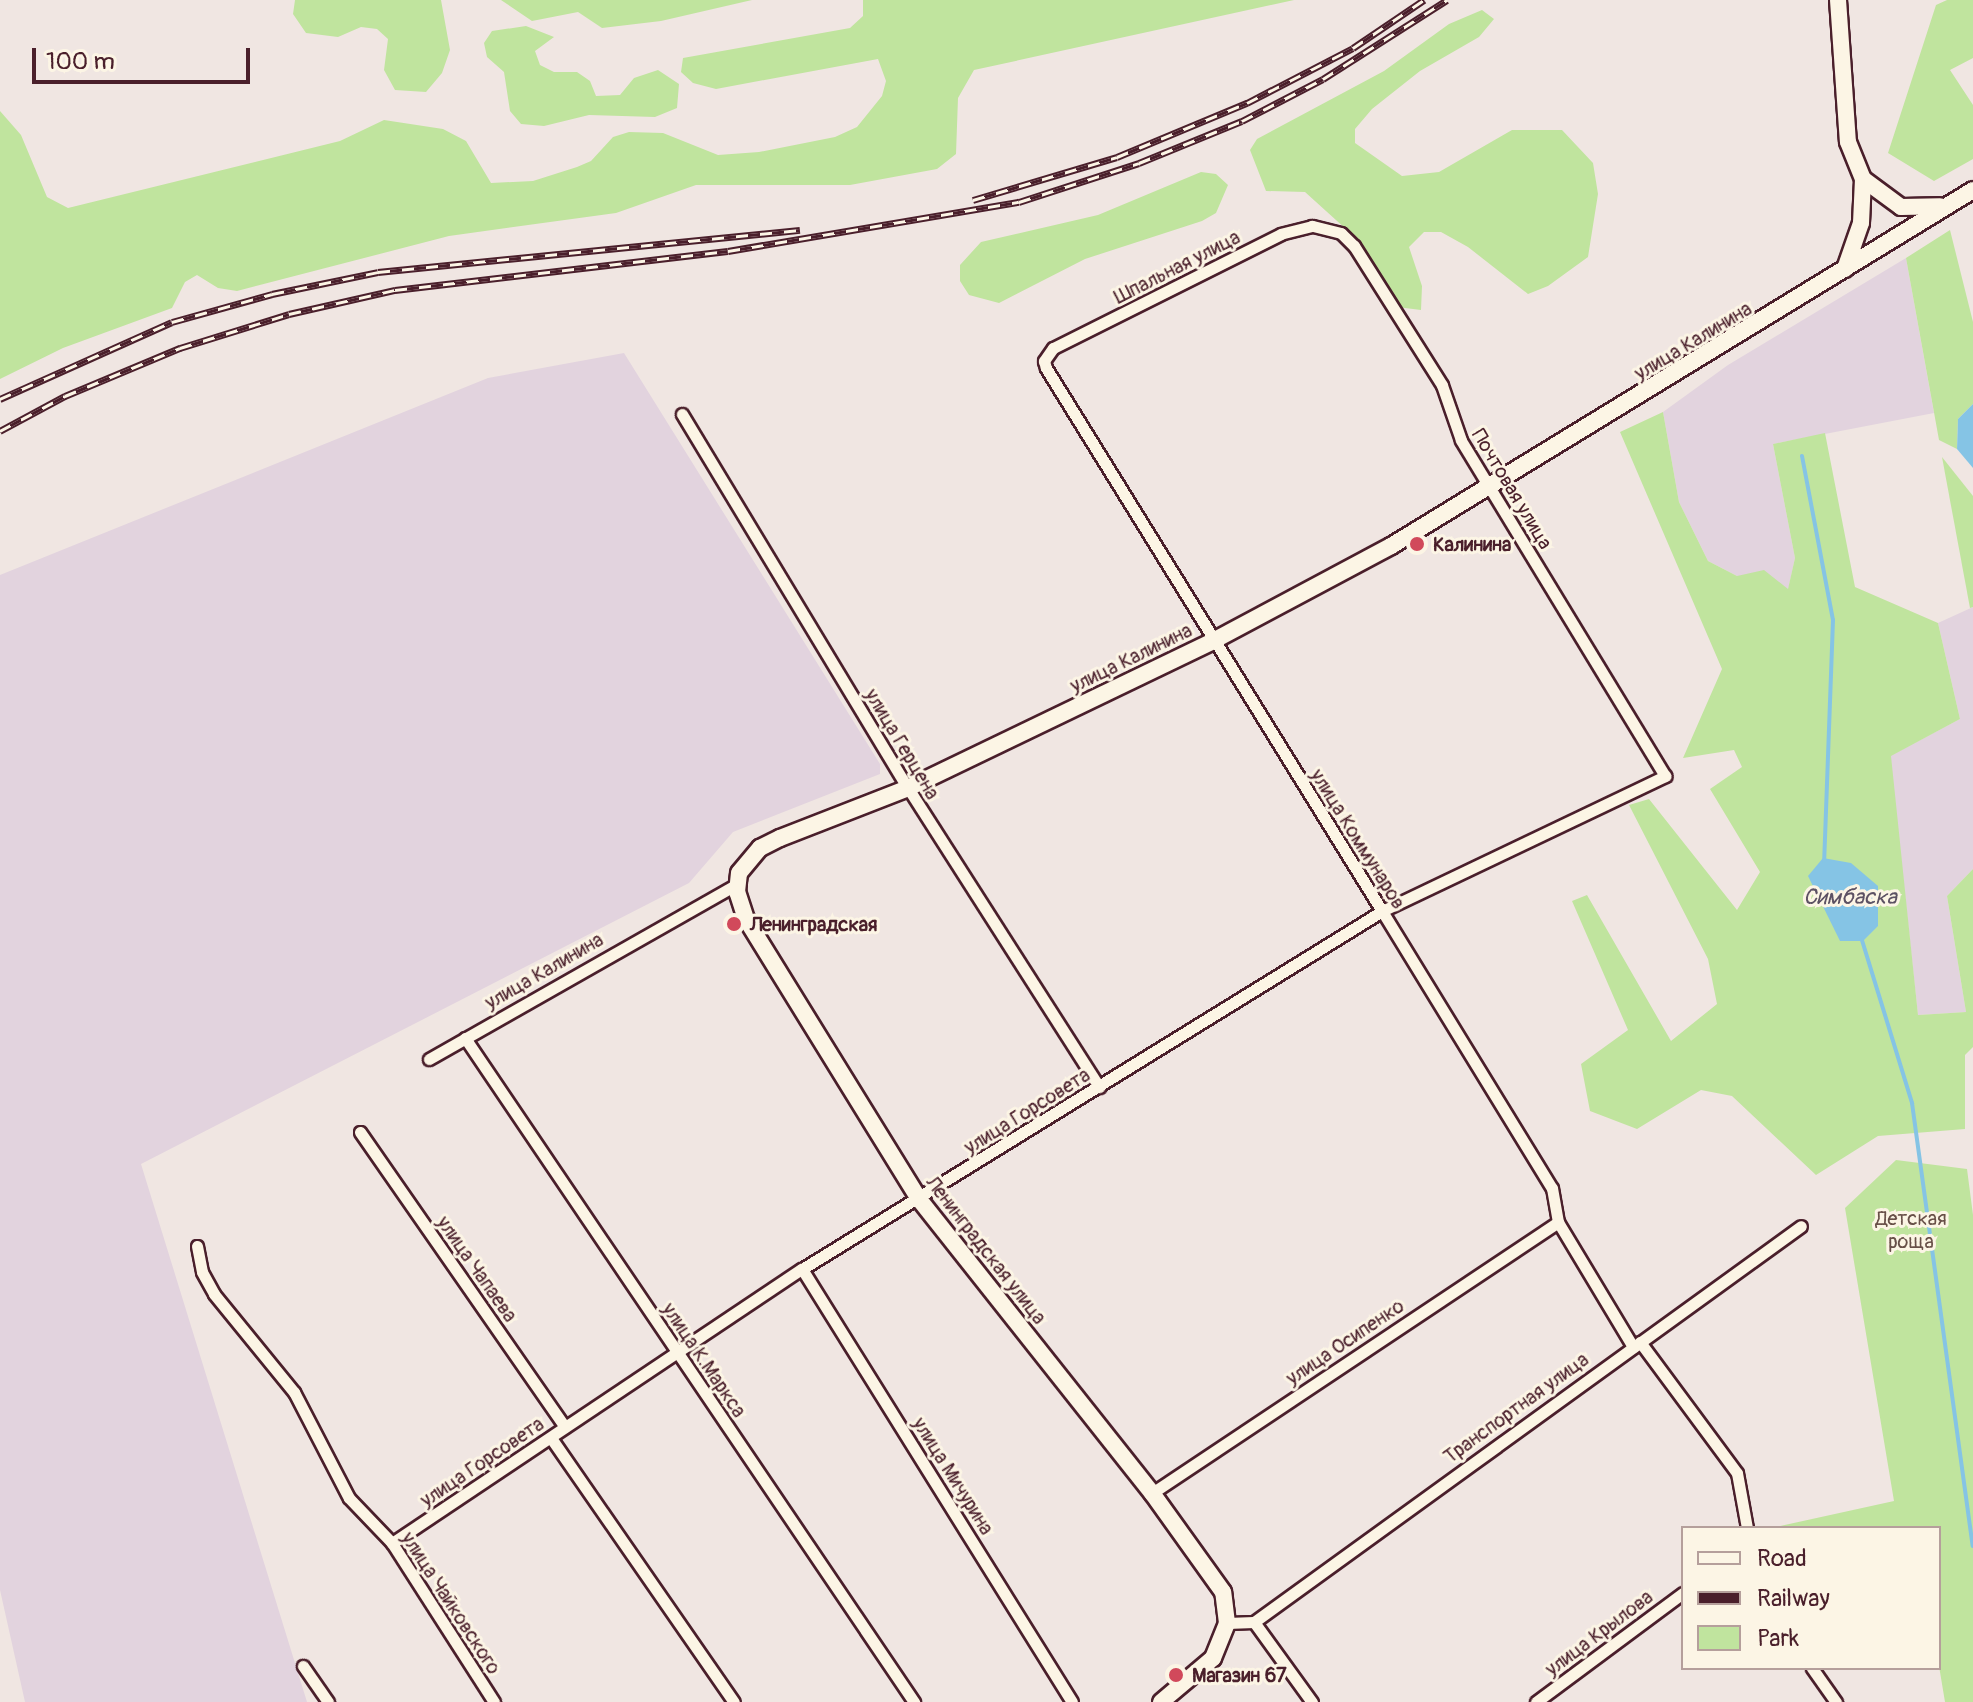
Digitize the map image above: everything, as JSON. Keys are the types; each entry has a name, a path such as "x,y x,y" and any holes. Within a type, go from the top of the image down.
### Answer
{"street":[{"path":"1838,0 1848,142 1863,179 1861,223 1845,269"},
{"path":"1863,179 1901,207 1933,208 1953,202"},
{"name":"улица Калинина","path":"429,1059 737,884 747,860 760,848 908,788 1213,641 1490,488 1973,190"},
{"name":"Шпальная улица","path":"1047,354 1281,234 1328,227"},
{"name":"Почтовая улица","path":"1328,227 1354,246 1442,385 1461,440 1665,776"},
{"name":"улица Коммунаров","path":"1047,354 1046,368 1552,1188 1558,1222 1637,1345 1737,1473 1747,1526"},
{"name":"улица Герцена","path":"682,414 908,788 1099,1087"},
{"name":"улица Горсовета","path":"392,1543 679,1355 802,1269 1382,911 1665,776"},
{"name":"Ленинградская улица","path":"737,884 746,919 919,1199 1214,1576 1223,1592 1227,1623"},
{"name":"улица К.Маркса","path":"465,1038 914,1702"},
{"name":"улица Чапаева","path":"360,1132 565,1427"},
{"name":"улица Осипенко","path":"1152,1493 1558,1222"},
{"name":"Транспортная улица","path":"1254,1622 1801,1226"},
{"name":"улица Чайковского","path":"197,1246 202,1272 214,1294 294,1392 349,1498 392,1543 494,1702"},
{"name":"улица Мичурина","path":"802,1269 1072,1702"},
{"path":"551,1438 734,1702"},
{"name":"улица Крылова","path":"1536,1702 1681,1594"},
{"path":"1161,1702 1213,1658 1227,1623 1254,1622 1312,1702"},
{"path":"303,1666 328,1702"},
{"path":"1813,1670 1836,1702"}],"shaded area":[{"path":"1906,258 1934,413 1773,444 1795,558 1788,590 1737,576 1708,561 1679,502 1663,412 1728,365"},
{"path":"624,353 880,764 880,774 733,832 689,883 141,1164 307,1702 25,1702 0,1590 0,575 488,378"},
{"path":"1973,607 1973,869 1947,896 1966,1012 1918,1015 1890,756 1960,719 1938,623"}],"green space":[{"path":"295,0 441,0 450,50 442,73 426,92 395,90 384,70 388,39 377,29 361,27 338,37 306,33 293,14"},
{"path":"501,0 752,0 661,21 602,28 578,12 532,21"},
{"path":"863,0 1294,0 974,70 958,98 956,154 937,169 850,185 696,185 616,213 449,236 237,291 218,288 197,275 185,282 172,308 63,348 0,379 0,111 21,135 47,197 68,208 340,141 384,120 443,129 466,141 491,183 533,181 577,167 591,161 613,137 629,132 663,133 718,155 759,152 835,137 857,127 882,96 886,81 878,59 716,89 693,83 681,72 683,58 850,28 863,16"},
{"path":"1947,0 1973,0 1973,58 1950,70 1973,105 1973,159 1934,181 1888,153 1936,5"},
{"path":"1482,10 1494,19 1479,37 1420,71 1372,109 1355,129 1355,143 1402,176 1439,172 1512,130 1562,130 1593,163 1598,194 1588,257 1548,286 1528,294 1468,247 1441,232 1424,232 1409,247 1422,286 1421,310 1397,307 1347,230 1305,192 1266,191 1250,150 1257,139 1384,71 1449,24"},
{"path":"526,26 554,37 535,51 540,65 554,72 577,72 590,81 596,96 620,95 634,78 658,70 679,84 677,108 655,117 589,115 544,126 521,124 510,111 504,72 487,57 484,43 492,31"},
{"path":"1201,172 1216,174 1228,185 1216,213 1202,221 1085,259 999,303 969,295 960,281 960,265 981,242 1098,215"},
{"path":"1950,230 1973,322 1973,404 1958,419 1957,449 1939,440 1906,258"},
{"path":"1663,412 1679,502 1708,561 1737,576 1764,570 1788,589 1795,558 1773,444 1825,433 1855,587 1938,623 1960,719 1891,756 1918,1015 1966,1012 1947,896 1973,869 1973,1047 1965,1055 1965,1129 1878,1136 1816,1175 1732,1096 1701,1090 1637,1129 1590,1111 1581,1064 1628,1030 1572,901 1587,895 1671,1041 1717,1004 1708,959 1629,805 1649,799 1737,910 1760,872 1710,789 1742,767 1734,750 1683,758 1722,669 1620,432"},
{"path":"1942,457 1973,496 1973,607 1970,608"},
{"name":"Детская роща","path":"1896,1160 1967,1169 1973,1215 1973,1702 1945,1702 1940,1670 1941,1526 1780,1526 1894,1501 1845,1208"}],"water":[{"path":"1973,404 1973,468 1957,449 1958,419"},
{"name":"Симбаска","path":"1823,858 1851,863 1878,886 1878,926 1863,941 1840,941 1808,876"}],"waterway":[{"path":"1802,456 1833,620 1824,861"},
{"path":"1861,937 1912,1103 1973,1546"}],"railway":[{"path":"973,200 1117,157 1247,103 1353,48 1424,0"},
{"path":"0,431 65,396 180,348 289,314 395,290 728,251 1019,202 1139,163 1242,121 1323,79 1447,0"},
{"path":"0,399 172,322 272,294 378,272 800,230"}],"place":[{"name":"Калинина","path":"1417,544"},
{"name":"Ленинградская","path":"734,924"},
{"name":"Магазин 67","path":"1176,1675"}]}
